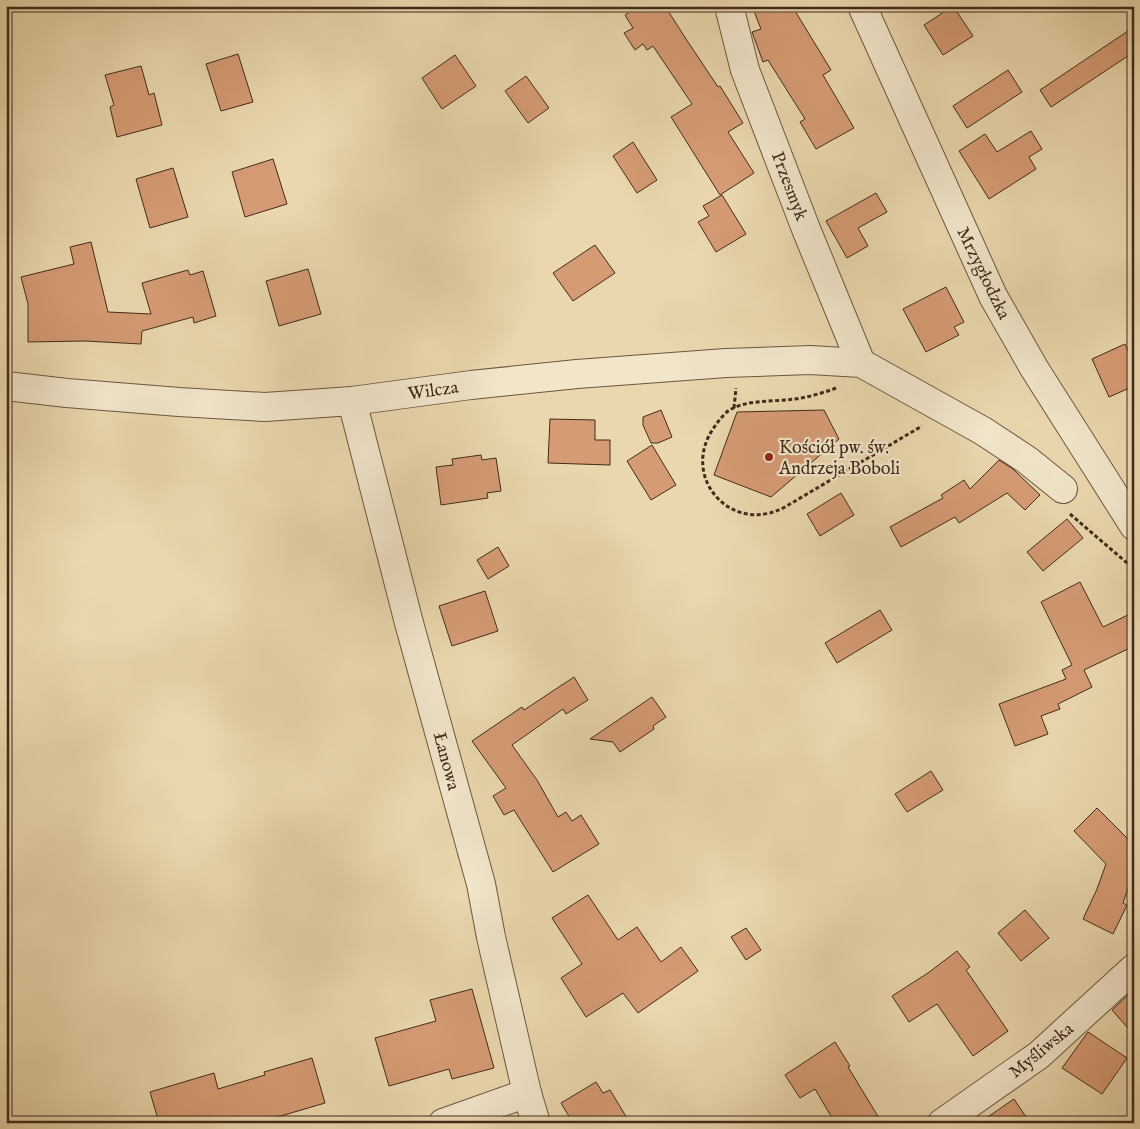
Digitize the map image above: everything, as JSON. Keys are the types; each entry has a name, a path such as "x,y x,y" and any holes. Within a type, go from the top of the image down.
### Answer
{"street":[{"name":"Przesmyk","path":"728,6 745,70 806,229 861,363"},
{"name":"Mrzygłodzka","path":"862,6 993,296 1034,368 1132,519"},
{"name":"Wilcza","path":"6,386 179,402 265,407 352,401 471,385 577,374 726,363 810,360 861,363"},
{"path":"861,363 983,431 1027,460 1063,489"},
{"name":"Łanowa","path":"352,401 409,623 481,884 491,937 527,1093 536,1123"},
{"name":"Myśliwska","path":"942,1123 1039,1055 1134,968"},
{"path":"443,1123 527,1093"}],"path":[{"path":"837,387 797,399 748,404 725,413 709,434 702,460 705,479 716,496 726,506 736,512 746,515 766,515 785,507 928,422"}],"building":[{"path":"639,6 665,6 743,123 728,132 754,173 720,195 671,117 692,104 653,46 647,50 643,44 635,50 624,33 633,28 625,15"},
{"path":"752,6 792,6 831,70 823,75 854,128 816,149 800,122 805,119 768,60 763,62 752,32 761,29"},
{"path":"953,6 973,36 943,55 924,25"},
{"path":"1134,27 1134,52 1051,107 1040,90"},
{"path":"238,54 253,102 221,111 206,64"},
{"path":"455,55 476,86 442,109 422,78"},
{"path":"141,66 149,95 154,93 162,125 117,137 110,107 114,105 105,75"},
{"path":"1008,70 1022,92 967,128 953,106"},
{"path":"526,76 549,108 528,123 505,91"},
{"path":"1031,131 1042,149 1029,157 1036,169 989,199 959,151 985,134 997,152"},
{"path":"633,142 657,180 637,193 613,156"},
{"path":"273,159 287,204 245,217 232,172"},
{"path":"173,168 188,217 150,228 136,179"},
{"path":"876,193 887,212 858,228 868,246 847,258 826,221"},
{"path":"722,195 746,234 716,252 698,222 709,216 703,206"},
{"path":"91,242 108,312 151,314 142,283 188,270 190,275 203,271 216,316 194,323 193,317 142,331 141,344 85,341 28,342 28,304 21,277 74,264 70,247"},
{"path":"595,245 615,273 573,301 553,273"},
{"path":"308,269 321,314 279,326 266,281"},
{"path":"946,287 964,322 954,327 959,335 926,352 903,309"},
{"path":"1125,344 1134,365 1134,386 1109,397 1092,359"},
{"path":"661,410 672,437 658,443 651,443 643,425 643,417"},
{"name":"Kościół pw. św. Andrzeja Boboli","path":"824,410 839,439 771,497 714,475 737,412"},
{"path":"550,419 595,420 595,440 610,440 610,465 548,463"},
{"path":"652,445 676,485 651,500 627,461"},
{"path":"481,455 482,460 496,458 501,491 487,493 488,498 441,505 436,467 453,465 452,459"},
{"path":"999,460 1013,469 1040,495 1025,510 1007,493 959,523 955,517 901,547 890,527 943,498 941,495 964,480 970,489"},
{"path":"841,493 854,515 820,536 807,514"},
{"path":"1067,519 1083,538 1043,571 1027,552"},
{"path":"498,547 509,566 488,579 477,560"},
{"path":"1080,582 1103,627 1134,612 1134,646 1084,670 1092,687 1058,704 1060,709 1041,716 1048,734 1015,746 999,704 1066,679 1062,670 1072,665 1041,602"},
{"path":"485,591 498,631 452,646 439,606"},
{"path":"880,610 892,630 837,663 825,643"},
{"path":"574,677 588,700 566,714 563,709 512,745 537,780 558,817 566,812 572,821 581,815 599,844 553,872 514,810 504,815 493,796 506,788 472,741 522,707 524,710"},
{"path":"652,697 666,717 653,726 654,729 620,752 613,742 590,739"},
{"path":"931,771 943,790 907,812 895,794"},
{"path":"1097,808 1127,838 1134,841 1134,871 1123,903 1127,905 1113,934 1083,919 1106,864 1074,831"},
{"path":"588,895 618,940 637,927 661,962 681,947 698,971 638,1013 623,993 586,1017 561,978 582,964 552,918"},
{"path":"1025,910 1049,938 1021,961 998,933"},
{"path":"746,928 761,950 746,960 731,937"},
{"path":"957,951 970,967 966,970 1008,1031 973,1056 937,1004 909,1022 892,996 928,973"},
{"path":"472,989 494,1068 452,1079 449,1069 389,1086 375,1038 436,1021 430,1000"},
{"path":"1134,989 1134,1035 1112,1010"},
{"path":"1088,1032 1127,1058 1102,1094 1062,1068"},
{"path":"835,1042 882,1123 835,1123 815,1089 800,1098 785,1075"},
{"path":"312,1058 325,1103 257,1123 159,1123 150,1092 214,1073 218,1089 265,1075 264,1072"},
{"path":"596,1082 603,1093 610,1090 630,1123 573,1123 561,1103"},
{"path":"1014,1099 1030,1123 979,1123"}],"place":[{"name":"Kościół pw. św. Andrzeja Boboli","path":"769,457"}]}
